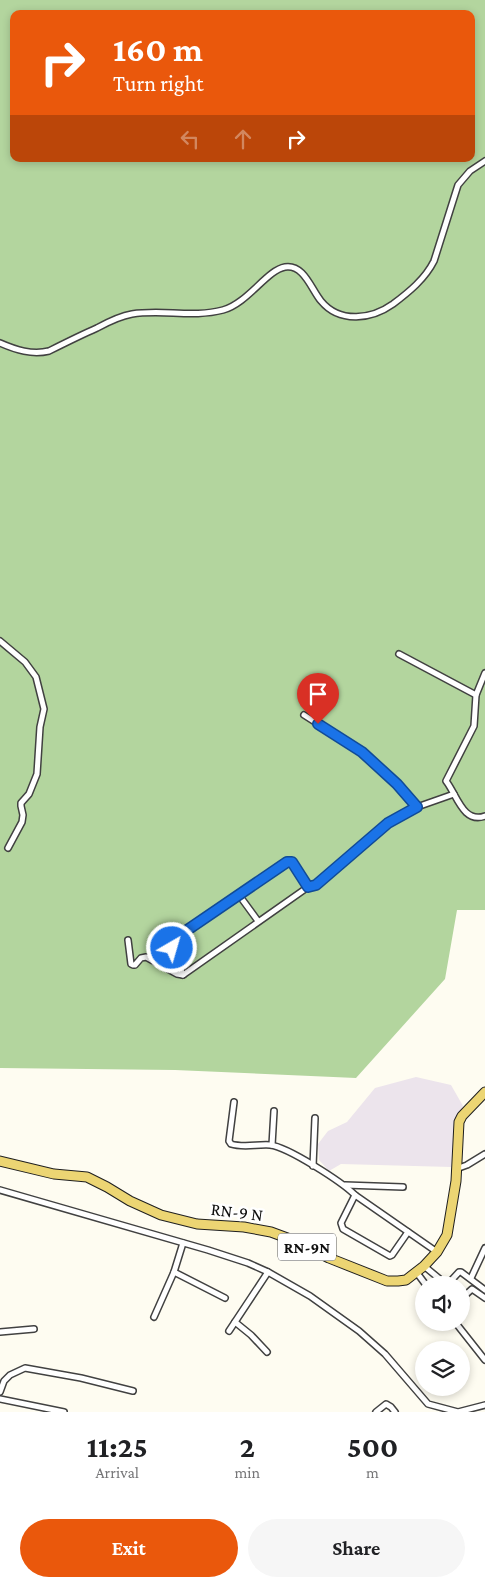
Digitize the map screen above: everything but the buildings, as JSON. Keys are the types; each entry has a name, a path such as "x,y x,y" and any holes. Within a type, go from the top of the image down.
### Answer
{"main road":[{"name":"RN-9 N","path":"0,1161 54,1174 87,1177 107,1186 130,1201 161,1215 197,1224 244,1227 271,1232 298,1242 329,1258 388,1281 406,1280 417,1273 438,1252 446,1234 456,1181 459,1122 462,1116 485,1092"}],"street":[{"path":"0,343 17,350 40,353 119,317 132,314 207,313 223,310 244,299 275,271 290,267 298,269 322,302 330,309 356,318 371,316 400,299 428,272 434,260 458,185 470,171 485,161"},
{"path":"0,641 26,662 36,676 44,710 40,727 37,774 29,794 21,806 22,822 8,848"},
{"path":"400,654 476,695"},
{"path":"485,673 476,695 474,726 446,781 465,813 472,818 485,816"},
{"path":"304,716 362,752 397,784 417,807"},
{"path":"128,940 132,965 141,958 146,957 177,974 183,975 308,887 316,885 388,823 417,807 454,794"},
{"path":"183,975 172,948 174,940 289,861 308,887"},
{"path":"239,895 258,922"},
{"path":"234,1102 229,1141 231,1144 272,1145 313,1166 344,1185 355,1195 438,1252"},
{"path":"272,1145 274,1111"},
{"path":"313,1166 315,1118"},
{"path":"456,1169 467,1165 485,1154"},
{"path":"344,1185 403,1187"},
{"path":"0,1190 248,1263 310,1296 359,1331 385,1354 428,1404 458,1412 485,1406"},
{"path":"355,1195 341,1223 344,1229 390,1256 408,1232"},
{"path":"154,1317 174,1272 183,1243"},
{"path":"485,1248 471,1278 485,1290"},
{"path":"424,1266 436,1276"},
{"path":"174,1272 225,1298"},
{"path":"229,1331 268,1272"},
{"path":"456,1276 460,1272 467,1276"},
{"path":"470,1291 474,1289 485,1298"},
{"path":"235,1322 267,1352"},
{"path":"0,1332 34,1329"},
{"path":"462,1331 485,1360"},
{"path":"0,1392 2,1381 25,1368 81,1378 133,1391"},
{"path":"0,1399 64,1412"},
{"path":"376,1412 386,1404 394,1412"}],"shaded area":[{"path":"416,1077 451,1085 463,1106 458,1119 451,1167 341,1164 329,1171 319,1160 318,1144 328,1131 347,1122 375,1088"}],"green space":[{"path":"0,0 485,0 485,910 457,910 445,979 356,1078 175,1070 0,1068"}],"route":[{"path":"172,948 172,943 177,937 289,861 292,862 308,887 316,885 388,823 417,807 397,784 362,752 318,724"}]}
